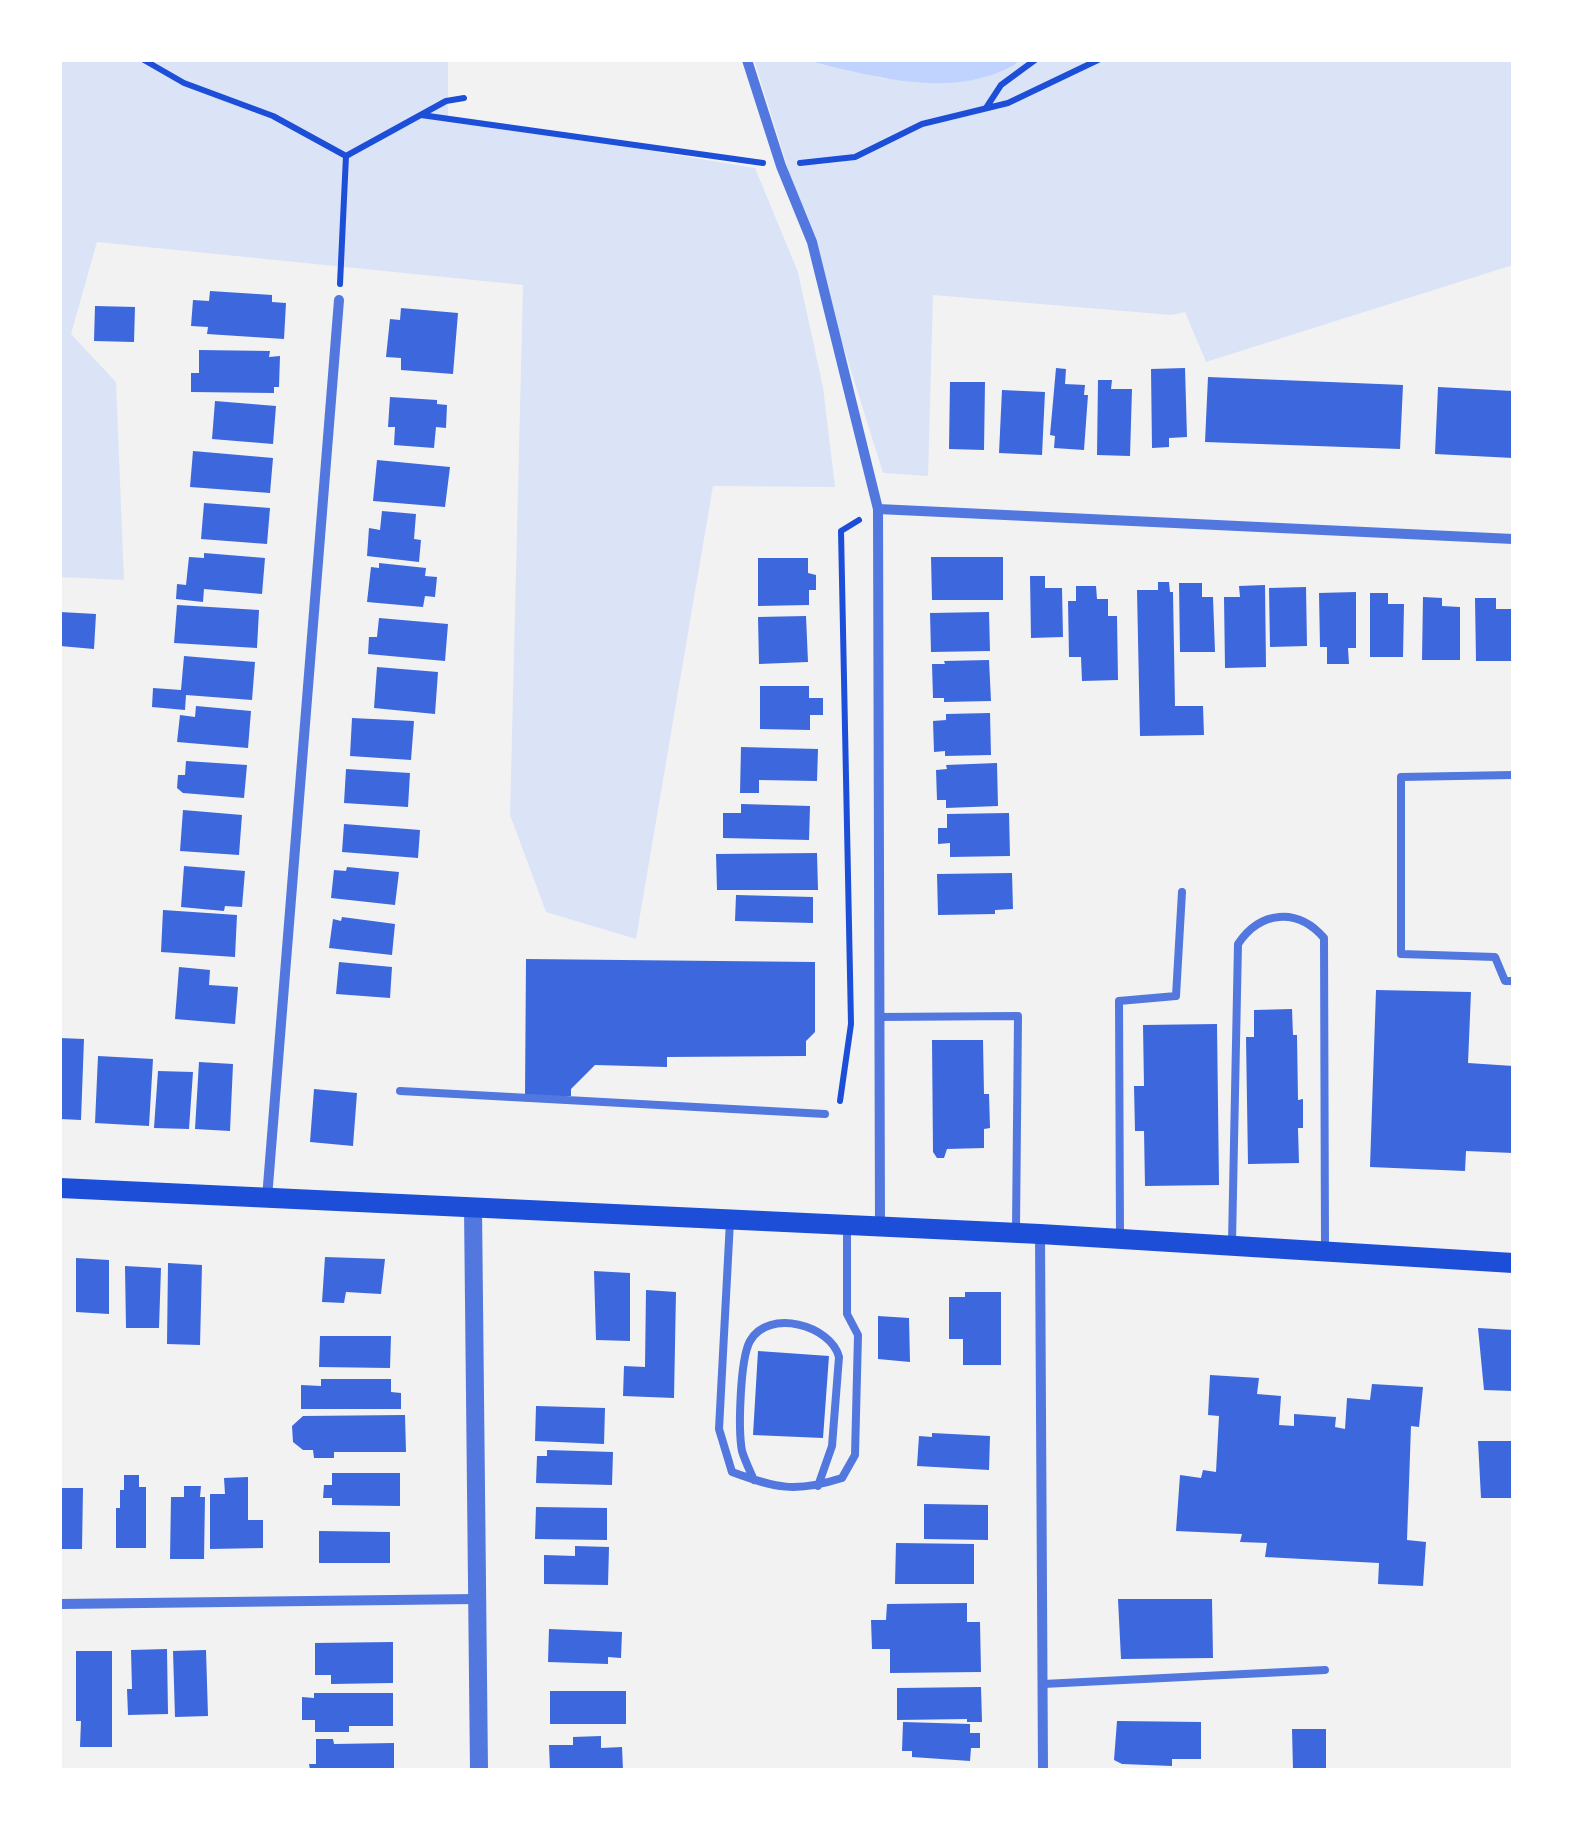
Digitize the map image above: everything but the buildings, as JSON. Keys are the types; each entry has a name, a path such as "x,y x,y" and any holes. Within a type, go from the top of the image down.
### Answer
{"main road":[{"path":"60,1188 847,1228 1040,1234 1513,1263"}],"street":[{"path":"747,60 781,166 812,242 878,509 880,1229"},
{"path":"267,1198 339,300"},
{"path":"878,509 1513,539"},
{"path":"472,1208 479,1770"},
{"path":"1040,1234 1043,1770"},
{"path":"60,1604 476,1599"}],"lane":[{"path":"1513,776 1401,777 1401,954 1495,957 1504,981 1513,981"},
{"path":"1120,1239 1120,1001 1176,996 1182,892"},
{"path":"1232,1246 1238,944 1259,920 1282,916 1316,928 1324,938 1326,1252"},
{"path":"879,1017 1018,1016 1016,1234"},
{"path":"400,1092 825,1114"},
{"path":"730,1221 719,1429 732,1472 776,1488 818,1486 842,1478 855,1455 858,1335 847,1314 847,1228"},
{"path":"754,1480 741,1435 745,1356 751,1339 760,1330 779,1324 814,1328 836,1344 839,1357 832,1446 818,1486"},
{"path":"1043,1684 1325,1670"}],"path":[{"path":"144,60 184,82 273,116 346,156"},
{"path":"986,109 1001,85 1035,60"},
{"path":"421,115 781,166 855,157 922,124 1008,103 1098,60"},
{"path":"346,156 446,100 464,98"},
{"path":"339,300 346,156"},
{"path":"840,1103 851,1024 841,531 878,509"}],"shaded area":[{"path":"60,60 448,60 448,117 755,168 798,272 823,387 835,487 713,486 636,939 546,912 510,815 523,285 97,242 71,334 116,382 124,580 60,577"},
{"path":"754,60 804,60 886,79 1017,64 1022,60 1513,60 1513,265 1206,362 1185,312 1171,315 933,295 928,476 883,473"}],"water":[{"path":"804,60 1022,60 997,73 943,83 887,78"}]}
